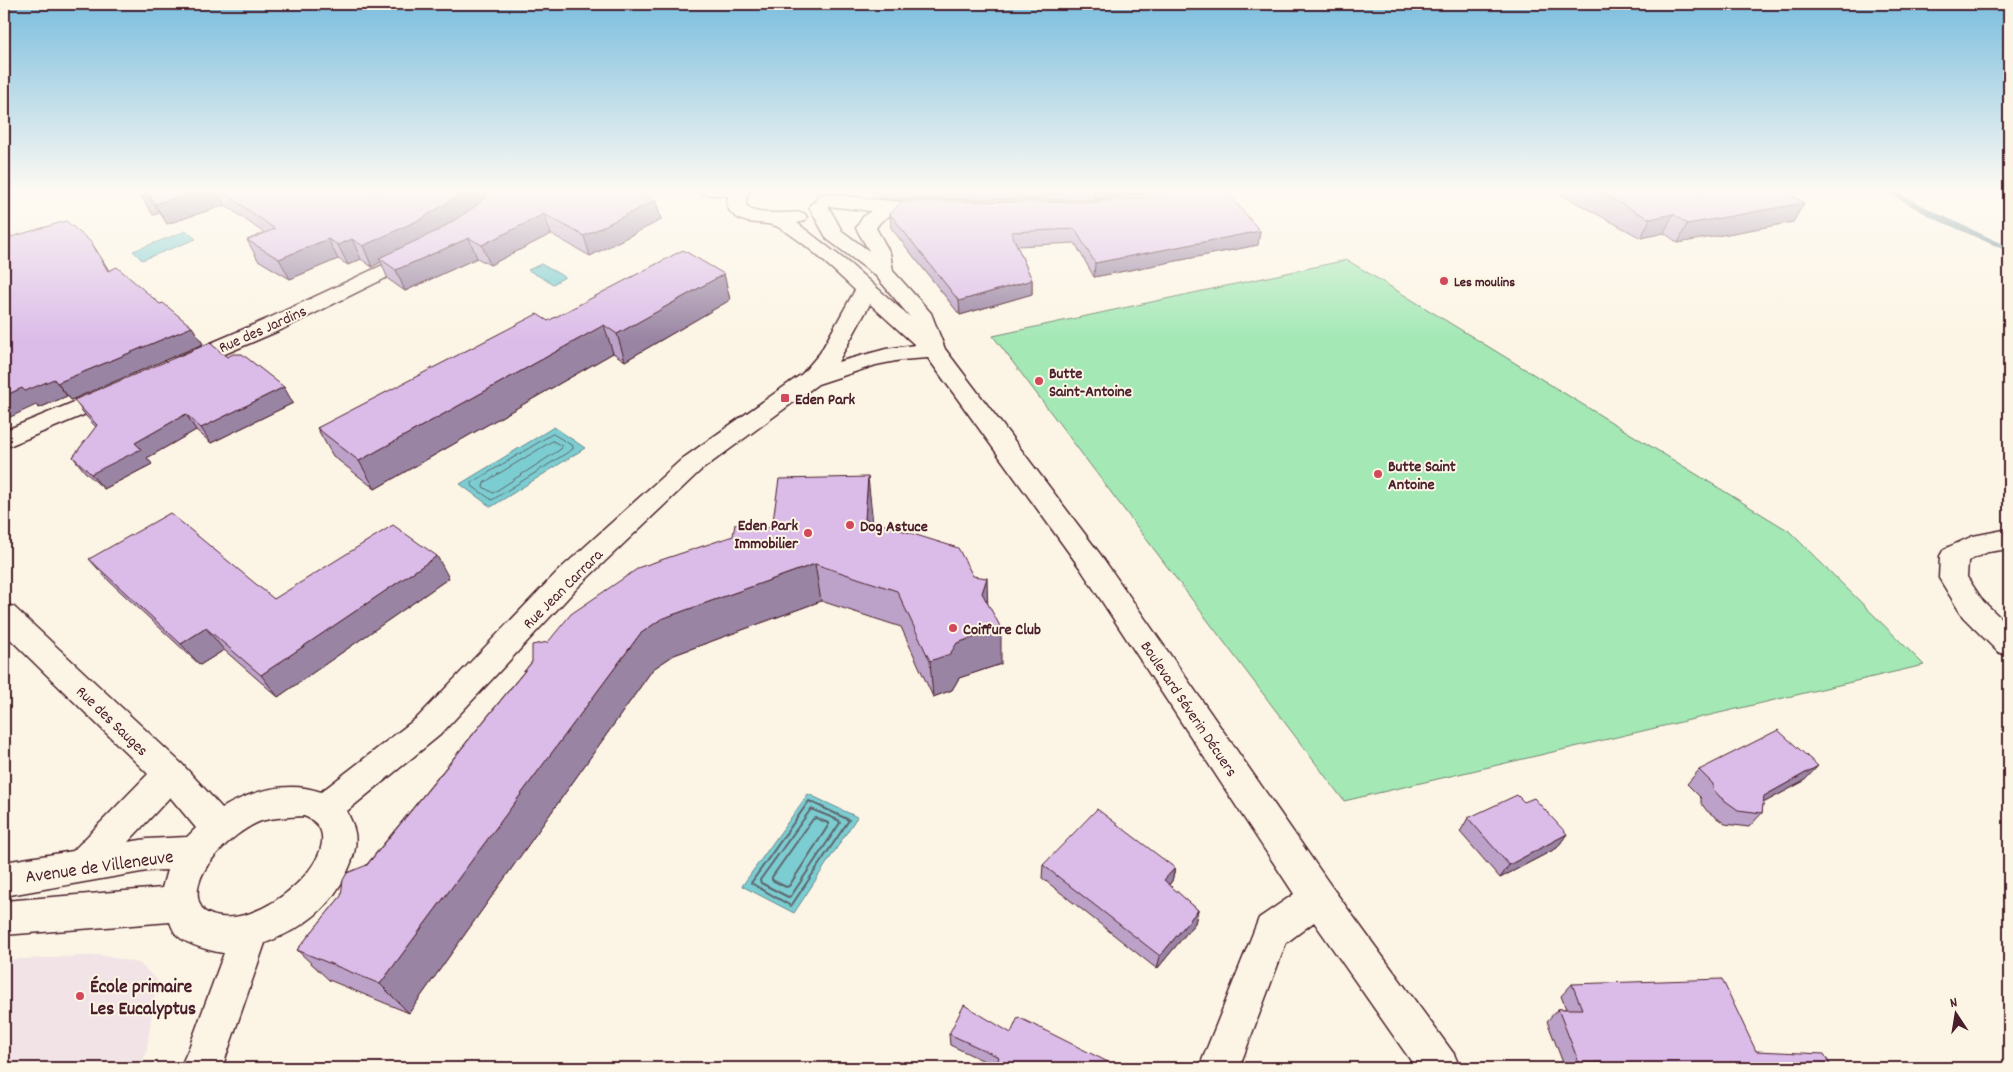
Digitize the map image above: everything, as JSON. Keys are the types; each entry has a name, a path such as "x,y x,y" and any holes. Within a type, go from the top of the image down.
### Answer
{"street":[{"name":"Boulevard Séverin Décuers","path":"810,240 935,351 1090,561 1318,898 1440,1068"},
{"name":"Boulevard Séverin Décuers","path":"841,240 882,272 920,313 935,351"},
{"path":"873,240 880,253 882,272"},
{"name":"Rue des Jardins","path":"167,370 275,324 439,244"},
{"name":"Rue Jean Carrara","path":"324,809 429,726 568,579 691,465 810,379 830,356 866,290"},
{"name":"Rue Jean Carrara","path":"810,379 876,356 915,351 935,351"},
{"path":"4,440 130,386"},
{"path":"1996,541 1954,556 1953,578 1973,610 2009,644"},
{"name":"Rue des Sauges","path":"4,615 170,774 207,841"},
{"path":"82,866 170,774"},
{"path":"304,801 324,809 336,823 339,843 332,867 316,892 285,916 250,932 216,935 191,924 179,904 181,879 207,841 248,811 278,802 304,801"},
{"name":"Avenue de Villeneuve","path":"4,879 147,855 207,841"},
{"path":"1219,1068 1272,932 1318,898"},
{"path":"4,918 179,904"},
{"path":"200,1068 205,1060 250,932"}],"shaded area":[{"name":"École primaire Les Eucalyptus","path":"101,955 139,963 157,980 146,1055 138,1068 4,1068 4,960"}],"green space":[{"path":"1347,260 1789,531 1924,665 1344,801 993,336"}],"water":[{"path":"162,240 193,240 142,260 133,251"},
{"path":"541,264 565,277 553,284 528,270"},
{"path":"554,427 585,448 491,507 460,484"},
{"path":"808,794 857,817 794,913 742,886"}],"building":[{"path":"4,240 89,240 108,271 117,267 160,304 163,303 192,327 57,383 54,379 25,391 22,388 4,396"},
{"path":"247,240 325,240 279,259"},
{"path":"330,240 350,240 338,245"},
{"path":"354,240 376,240 363,246"},
{"path":"418,240 464,240 396,270 379,258"},
{"path":"473,240 492,240 482,245"},
{"path":"911,240 1015,240 1032,280 959,301"},
{"path":"1081,240 1213,240 1095,263"},
{"path":"683,250 724,274 617,334 604,325 359,461 317,428 537,314 548,321"},
{"path":"210,343 227,357 233,354 242,354 284,387 201,428 186,414 135,443 141,449 91,474 73,457 97,425 74,400"},
{"path":"868,477 865,519 958,548 973,576 987,578 982,593 1001,628 957,643 950,654 930,661 897,591 815,564 661,619 640,634 380,984 297,950 341,896 343,880 347,873 367,865 532,662 532,645 548,642 571,614 640,567 733,536 735,524 772,528 779,479"},
{"path":"170,513 274,599 393,525 437,556 261,675 206,628 181,644 89,559"},
{"path":"1778,730 1818,766 1764,796 1762,813 1738,810 1720,797 1713,789 1713,784 1699,770"},
{"path":"1517,795 1524,802 1534,798 1567,834 1509,865 1468,818"},
{"path":"1097,809 1175,868 1164,880 1198,910 1160,956 1043,865"},
{"path":"1722,979 1756,1051 1824,1054 1832,1068 1606,1068 1603,1062 1579,1063 1558,1009 1582,1009 1572,984"},
{"path":"964,1005 1011,1033 1018,1017 1120,1068 1008,1068 997,1063 999,1057 949,1034"}],"waterway":[{"path":"1988,240 2009,250"}],"place":[{"name":"Les moulins","path":"1444,281"},
{"name":"Butte Saint-Antoine","path":"1039,381"},
{"name":"Eden Park","path":"785,398"},
{"name":"Butte Saint Antoine","path":"1378,474"},
{"name":"Dog Astuce","path":"850,525"},
{"name":"Eden Park Immobilier","path":"808,533"},
{"name":"Coiffure Club","path":"953,628"},
{"name":"École primaire Les Eucalyptus","path":"80,996"}]}
